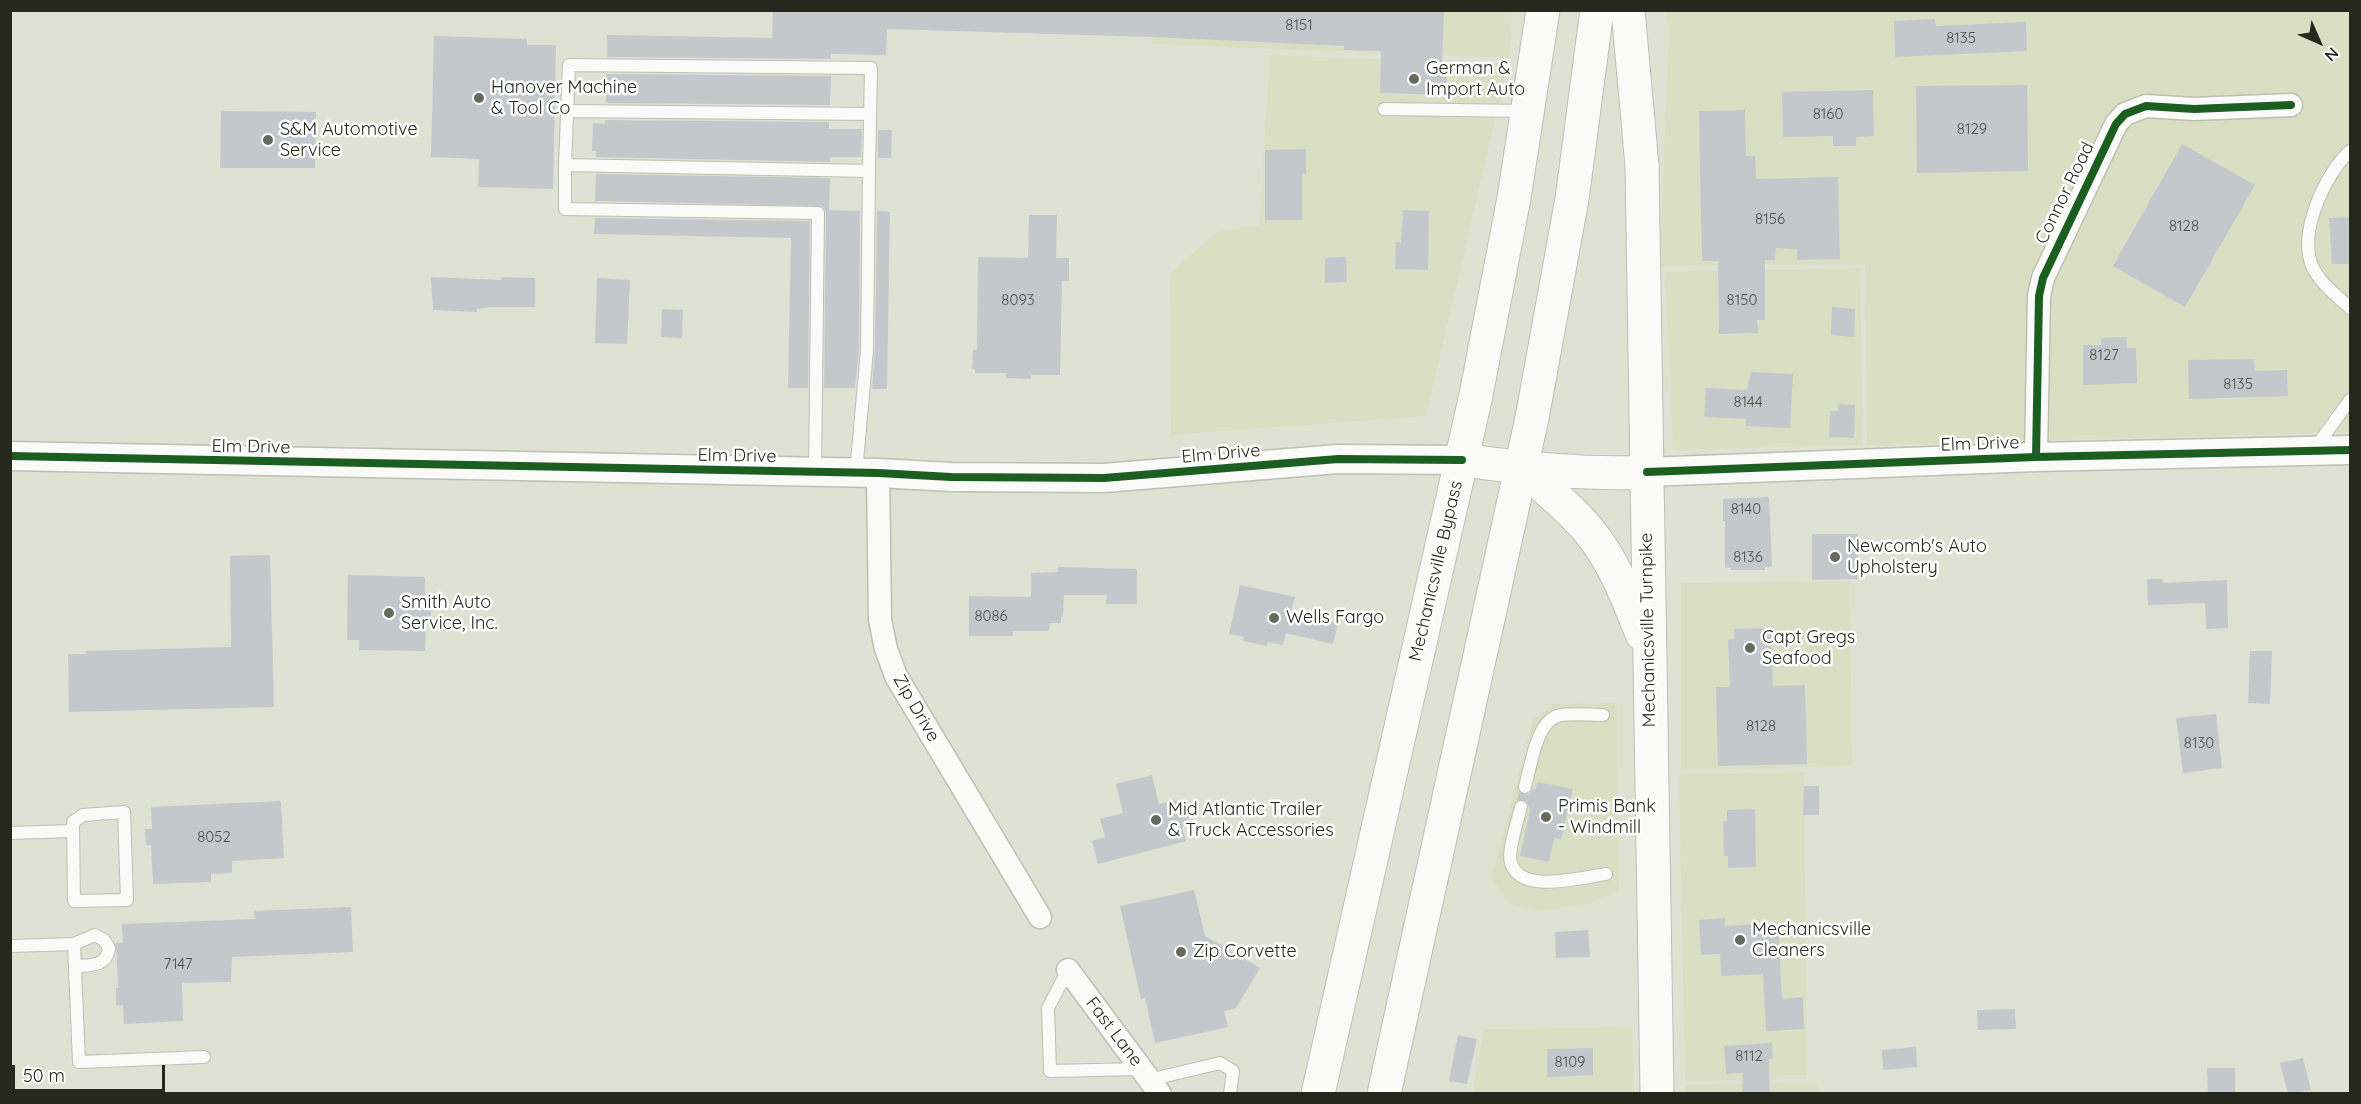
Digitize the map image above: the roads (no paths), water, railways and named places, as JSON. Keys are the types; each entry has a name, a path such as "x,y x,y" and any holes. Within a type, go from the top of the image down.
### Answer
{"main road":[{"name":"Mechanicsville Bypass","path":"1318,1094 1462,460 1498,288 1543,10"},
{"path":"1384,1094 1522,468 1572,199 1597,10"},
{"name":"Mechanicsville Turnpike","path":"1628,10 1642,166 1657,1094"},
{"name":"Elm Drive","path":"1462,460 1522,468 1609,474 1647,472"},
{"path":"1522,468 1578,520 1601,547 1626,595 1648,646"}],"street":[{"name":"Connor Road","path":"2036,457 2039,296 2043,278 2116,124 2125,114 2146,106 2194,109 2291,105"},
{"name":"Elm Drive","path":"1647,472 2036,457 2350,450"},
{"name":"Elm Drive","path":"10,456 867,473 951,477 1104,478 1338,459 1462,460"},
{"name":"Zip Drive","path":"867,473 880,620 886,649 896,676 1040,917"},
{"name":"Fast Lane","path":"1068,970 1150,1081"}],"lane":[{"path":"815,472 818,213 565,209 569,65 872,68 867,473"},
{"path":"1384,109 1528,111"},
{"path":"567,111 870,114"},
{"path":"2350,151 2326,180 2316,203 2309,254 2312,266 2320,280 2350,308"},
{"path":"565,165 869,171"},
{"path":"2312,451 2350,400"},
{"path":"1529,788 1540,733 1546,723 1561,715 1603,715"},
{"path":"1525,808 1511,850 1511,862 1517,873 1539,882 1606,873"},
{"path":"124,812 127,900 74,902 72,831 73,822 79,816 124,812"},
{"path":"10,833 72,831"},
{"path":"10,946 74,944 95,935 107,943 109,951 106,958 99,964 75,966"},
{"path":"74,944 79,1062 204,1057"},
{"path":"1068,970 1048,1008 1050,1071 1150,1081 1220,1063 1233,1071 1230,1094"}],"place":[{"name":"German & Import Auto","path":"1414,79"},
{"name":"Hanover Machine & Tool Co","path":"479,98"},
{"name":"S&M Automotive Service","path":"268,140"},
{"name":"Newcomb's Auto Upholstery","path":"1835,557"},
{"name":"Smith Auto Service, Inc.","path":"389,613"},
{"name":"Wells Fargo","path":"1274,618"},
{"name":"Capt Gregs Seafood","path":"1750,648"},
{"name":"Primis Bank - Windmill","path":"1546,817"},
{"name":"Mid Atlantic Trailer & Truck Accessories","path":"1156,820"},
{"name":"Mechanicsville Cleaners","path":"1740,940"},
{"name":"Zip Corvette","path":"1181,952"}]}
